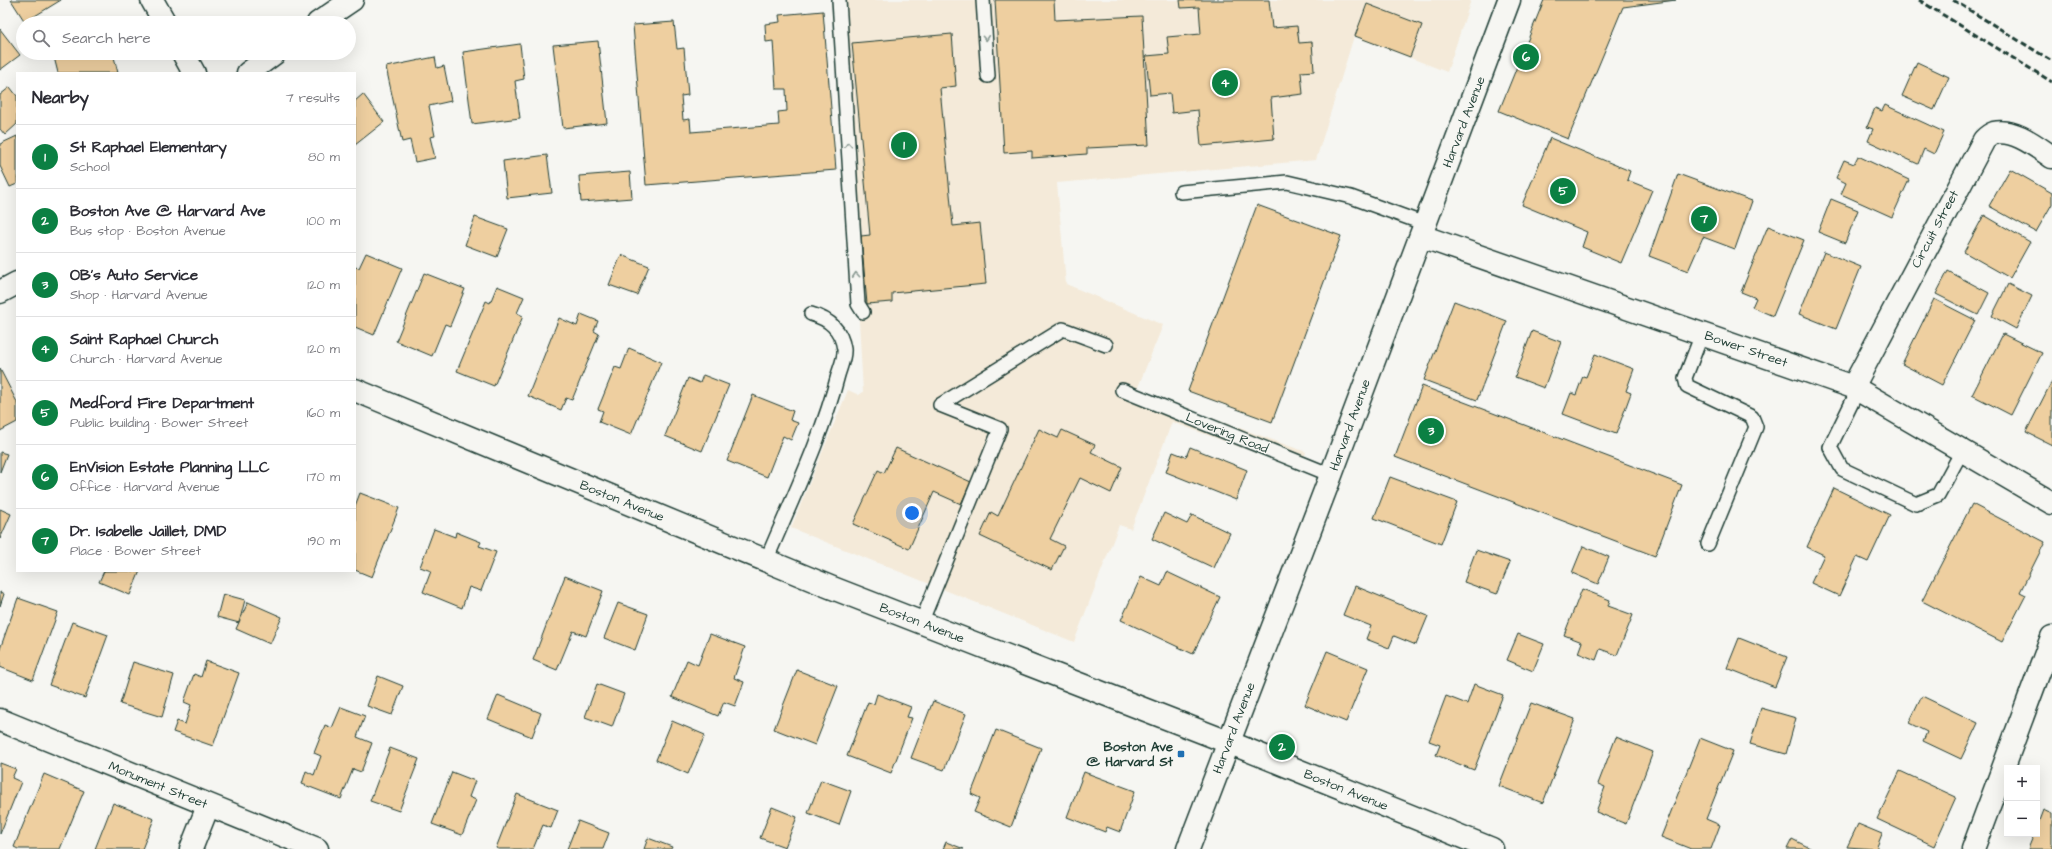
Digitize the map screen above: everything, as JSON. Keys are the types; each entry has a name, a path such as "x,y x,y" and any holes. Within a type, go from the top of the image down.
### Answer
{"street":[{"path":"152,0 161,16"},
{"path":"328,16 352,0"},
{"name":"Harvard Avenue","path":"1188,849 1331,475 1509,0"},
{"path":"187,60 193,72"},
{"path":"249,72 265,60"},
{"name":"Circuit Street","path":"1855,388 1976,152 1984,140 1993,133 2005,132 2024,140 2052,157"},
{"name":"Bower Street","path":"1423,230 1702,334 1855,388 2052,504"},
{"path":"0,292 16,284"},
{"name":"Boston Avenue","path":"356,390 766,561 1228,742 1492,849"},
{"path":"1973,849 2052,637"},
{"name":"Monument Street","path":"0,720 208,806 317,849"},
{"path":"191,849 208,806"}],"lane":[{"path":"839,0 858,304 863,312"},
{"path":"983,0 988,76"},
{"path":"1181,192 1287,182 1351,196 1423,230"},
{"path":"766,561 831,402 844,351 838,330 821,317 811,314"},
{"path":"921,623 1000,429 940,405 1063,329 1106,345"},
{"path":"1702,334 1685,378 1687,386 1752,417 1756,428 1708,544"},
{"path":"1855,388 1830,447 1842,469 1916,504 1938,495 1962,451"},
{"name":"Lovering Road","path":"1122,390 1331,475"}],"shaded area":[{"path":"841,0 1471,0 1447,72 1354,36 1316,160 1057,183 1066,284 1163,325 1134,397 1181,407 1306,452 1300,469 1172,422 1131,529 1119,525 1074,642 791,528 848,390 859,395 863,392"}],"building":[{"path":"11,0 61,0 35,16 21,16"},
{"path":"995,0 1054,0 1055,20 1142,16 1149,145 1087,148 1087,154 1032,158 1032,151 1004,153"},
{"path":"1180,0 1269,0 1272,28 1297,26 1299,43 1312,42 1314,71 1301,72 1303,94 1271,98 1274,139 1201,146 1198,110 1172,113 1170,93 1150,95 1146,56 1169,54 1167,37 1201,34 1199,7 1181,8"},
{"path":"1544,0 1676,0 1623,7 1568,139 1499,111"},
{"path":"1367,4 1422,25 1410,57 1355,36"},
{"path":"823,11 836,170 646,185 633,25 674,22 677,49 684,48 688,95 681,96 683,120 690,119 691,132 779,125 778,112 787,111 786,89 776,89 773,41 766,42 765,24 780,22 779,15"},
{"path":"0,29 16,50 16,58 0,70"},
{"path":"952,34 956,86 940,88 953,226 980,223 986,284 892,293 892,302 867,304 861,236 870,235 852,43"},
{"path":"598,41 607,123 563,128 553,45"},
{"path":"520,44 524,79 515,81 520,118 472,124 463,52"},
{"path":"435,57 437,68 444,66 451,101 429,106 435,136 430,137 435,158 415,162 410,140 402,142 386,67"},
{"path":"55,60 115,60 118,72 58,72"},
{"path":"1917,62 1949,77 1934,110 1902,96"},
{"path":"10,87 16,95 16,125 5,135 0,129 0,95"},
{"path":"363,94 384,122 356,144 356,100"},
{"path":"1885,105 1944,132 1934,154 1924,149 1918,164 1868,141 1873,129 1867,127 1875,108 1882,111"},
{"path":"16,136 16,184 10,187 0,166 0,144"},
{"path":"1550,138 1630,171 1627,180 1652,190 1621,263 1582,247 1587,232 1522,205"},
{"path":"547,155 552,193 507,198 503,161"},
{"path":"1858,156 1909,180 1892,217 1841,194 1846,183 1836,178 1844,160 1854,164"},
{"path":"2010,169 2052,193 2052,204 2036,232 1989,206"},
{"path":"630,172 632,198 581,202 579,176"},
{"path":"1678,174 1752,201 1735,249 1703,237 1688,271 1649,256"},
{"path":"1831,199 1858,210 1845,243 1818,232"},
{"path":"1257,205 1341,236 1272,422 1188,391"},
{"path":"1984,215 2030,242 2010,278 1964,252"},
{"path":"475,217 508,229 497,257 465,245"},
{"path":"1768,226 1804,240 1773,316 1752,307 1756,298 1741,292"},
{"path":"1824,252 1861,267 1836,329 1799,314"},
{"path":"366,253 402,268 374,335 356,327 356,267 359,268"},
{"path":"621,255 649,266 637,295 609,285"},
{"path":"1948,271 1989,293 1978,315 1936,294"},
{"path":"424,273 465,289 450,326 445,324 432,356 396,341"},
{"path":"2008,284 2032,296 2016,329 1992,316"},
{"path":"497,286 524,297 517,313 523,316 494,386 457,371 486,301 490,303"},
{"path":"1934,299 1975,320 1942,385 1902,364"},
{"path":"1454,301 1507,321 1477,400 1424,380"},
{"path":"581,314 598,321 594,331 599,334 572,400 566,398 561,410 528,396 559,318 577,326"},
{"path":"1532,331 1561,342 1544,388 1515,377"},
{"path":"2003,334 2042,353 2011,415 1972,395"},
{"path":"629,348 661,362 631,435 599,422 603,411 598,409 615,367 621,369"},
{"path":"1595,354 1634,369 1626,391 1631,393 1616,434 1563,414 1571,393 1576,395 1583,376 1586,377"},
{"path":"0,369 16,400 16,423 0,431"},
{"path":"703,375 729,385 702,451 665,436 688,378 700,383"},
{"path":"2052,381 2052,445 2026,432"},
{"path":"1422,386 1682,485 1655,556 1395,457"},
{"path":"753,395 793,411 790,420 798,423 791,440 783,436 767,477 727,461"},
{"path":"1039,429 1058,438 1062,430 1095,445 1091,452 1122,467 1111,493 1080,478 1050,539 1064,546 1052,570 980,536 991,512 998,516"},
{"path":"1190,447 1247,470 1236,500 1166,472 1173,452 1186,457"},
{"path":"896,448 971,482 961,504 934,492 909,549 853,524 878,470 884,473"},
{"path":"0,452 7,454 0,472"},
{"path":"1390,477 1457,502 1441,544 1374,518"},
{"path":"1834,488 1890,515 1868,562 1857,557 1839,596 1811,583 1824,555 1807,547"},
{"path":"360,493 399,508 372,577 356,570 356,503"},
{"path":"1972,504 2045,542 2020,592 2026,595 2002,642 1922,601"},
{"path":"0,509 11,514 0,539"},
{"path":"1164,513 1187,524 1192,515 1230,533 1214,568 1152,539"},
{"path":"434,529 455,537 456,532 481,542 479,546 496,552 481,591 469,587 462,608 423,592 431,571 420,567"},
{"path":"1583,546 1609,557 1598,584 1572,573"},
{"path":"1476,550 1510,562 1497,594 1464,582"},
{"path":"104,572 140,572 130,595 99,582"},
{"path":"1167,572 1220,597 1193,654 1121,620 1141,577 1161,586"},
{"path":"565,576 603,591 586,636 573,631 557,670 533,660"},
{"path":"1355,586 1428,616 1416,645 1394,636 1389,648 1366,639 1371,626 1343,615"},
{"path":"1582,589 1610,600 1608,606 1633,615 1617,655 1600,649 1596,660 1578,653 1582,642 1564,635"},
{"path":"0,592 4,594 0,606"},
{"path":"223,594 245,600 239,623 217,617"},
{"path":"18,598 58,612 33,680 0,667 0,649"},
{"path":"248,602 282,617 270,644 236,629"},
{"path":"618,603 648,614 635,650 604,638"},
{"path":"72,622 108,635 85,698 49,685"},
{"path":"710,634 745,647 734,678 744,682 735,706 724,702 718,716 672,697 687,660 698,665"},
{"path":"1518,634 1544,644 1533,671 1507,660"},
{"path":"1739,638 1787,657 1775,687 1727,668"},
{"path":"1327,651 1368,668 1346,722 1305,705"},
{"path":"206,661 239,673 213,746 173,732 177,721 185,724 191,705 184,702 194,674 201,677"},
{"path":"133,662 174,675 162,717 120,704"},
{"path":"797,670 838,686 815,745 774,729"},
{"path":"378,676 403,686 392,715 367,706"},
{"path":"597,684 624,694 612,727 585,717"},
{"path":"1474,684 1503,695 1474,770 1436,755 1440,745 1429,741 1446,696 1467,704"},
{"path":"877,694 911,707 907,717 912,718 891,773 847,756 868,702 874,704"},
{"path":"498,695 541,713 532,737 488,719"},
{"path":"1922,696 1978,723 1961,759 1923,741 1927,732 1909,723"},
{"path":"933,701 966,714 944,770 911,758"},
{"path":"1531,703 1575,719 1543,803 1499,786"},
{"path":"341,707 365,716 357,737 372,743 361,772 353,769 341,799 302,784 306,771 314,775 321,756 314,753 325,725 332,728"},
{"path":"1761,708 1796,718 1786,754 1750,744"},
{"path":"672,721 705,735 688,774 656,760"},
{"path":"996,730 1041,748 1011,827 974,812 980,798 971,794"},
{"path":"1616,737 1653,752 1626,824 1596,812 1605,787 1598,784"},
{"path":"1700,738 1733,751 1706,819 1720,825 1711,849 1691,849 1661,837"},
{"path":"390,748 419,759 399,811 370,801"},
{"path":"0,763 16,769 12,778 21,782 0,834"},
{"path":"1900,771 1956,797 1934,846 1877,819"},
{"path":"452,772 475,781 469,797 476,800 462,835 432,824"},
{"path":"1084,772 1135,791 1120,832 1107,827 1105,832 1067,817"},
{"path":"44,774 84,791 60,849 18,849 14,847"},
{"path":"821,780 851,791 839,825 808,813"},
{"path":"517,794 558,810 551,828 543,825 533,849 498,849 496,848"},
{"path":"113,803 154,819 142,849 95,849"},
{"path":"772,807 797,817 785,847 760,838"},
{"path":"2043,810 2052,814 2052,849 2028,849 2033,837 2040,837 2040,818"},
{"path":"578,821 609,833 603,849 567,849"},
{"path":"1858,824 1882,834 1876,849 1847,847"},
{"path":"648,838 672,847 671,849 644,849"},
{"path":"1792,839 1812,849 1787,849"},
{"path":"946,842 964,849 943,849"}],"railway":[{"path":"1919,0 2052,82"},
{"path":"1953,0 2052,61"}],"place":[{"name":"EnVision Estate Planning LLC","path":"1526,57"},
{"name":"Saint Raphael Church","path":"1225,83"},
{"name":"St Raphael Elementary","path":"904,145"},
{"name":"Medford Fire Department","path":"1563,191"},
{"name":"Dr. Isabelle Jaillet, DMD","path":"1704,219"},
{"name":"OB's Auto Service","path":"1431,431"},
{"name":"Boston Ave @ Harvard Ave","path":"1282,747"},
{"name":"Boston Ave @ Harvard St","path":"1181,754"}]}
